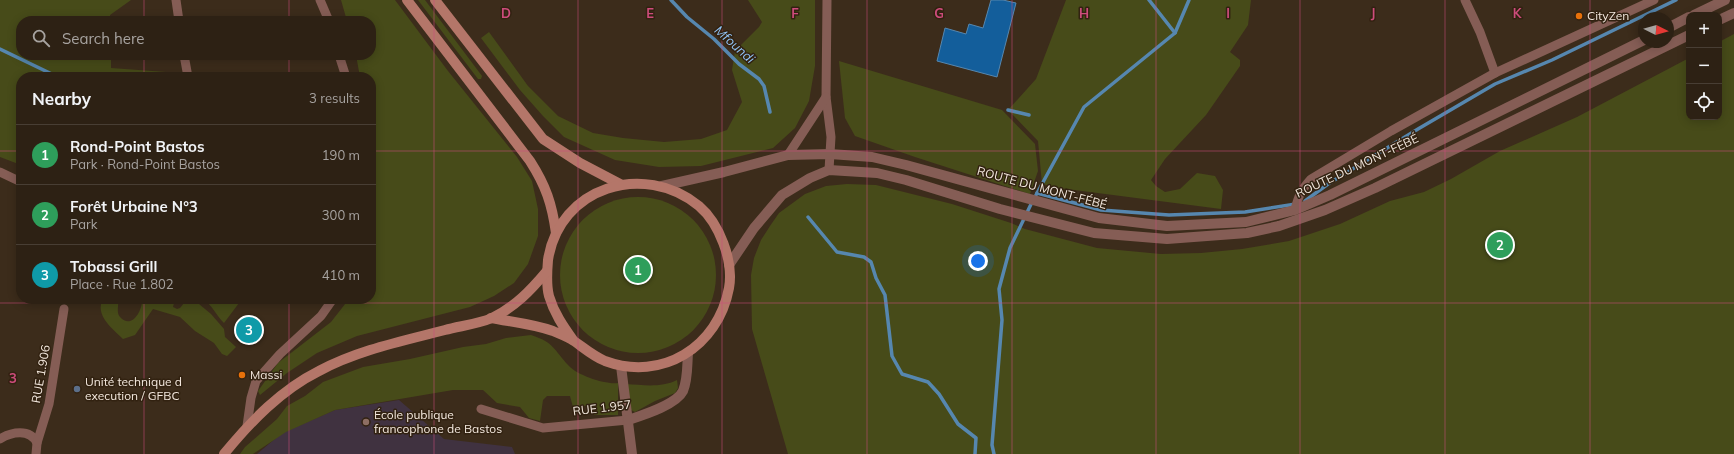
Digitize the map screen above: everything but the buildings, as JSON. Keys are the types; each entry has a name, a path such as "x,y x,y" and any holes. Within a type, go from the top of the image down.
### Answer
{"main road":[{"path":"407,0 530,161 542,180 549,197 556,233"},
{"path":"435,0 544,139 580,163 620,184"},
{"path":"641,183 662,186 682,194 700,207 714,224 724,244 729,265 730,286 725,306 716,324 704,340 688,353 666,363 644,367 620,366 603,360 587,351 573,340 558,320 549,296 547,271 550,251 556,233 564,220 579,204 599,191 620,184 641,183"},
{"path":"224,454 247,426 291,387 319,370 350,357 392,344 491,318 521,300 547,271"},
{"path":"491,318 551,331 573,340"}],"street":[{"path":"176,0 178,16"},
{"path":"320,0 327,16"},
{"path":"827,0 826,97 831,137 830,170"},
{"path":"1464,0 1480,32 1495,73"},
{"path":"1295,210 1297,199 1302,189 1312,179 1391,131 1495,73 1654,0"},
{"path":"1700,12 1725,0"},
{"path":"1722,19 1734,13"},
{"path":"1674,25 1686,19"},
{"name":"ROUTE DU MONT-FÉBÉ","path":"729,265 754,228 782,195 810,178 830,170 854,170 878,173 906,180 1000,209 1094,233 1167,239 1246,233 1279,226 1325,210 1354,197 1686,36"},
{"name":"ROUTE DU MONT-FÉBÉ","path":"662,186 788,155 830,154 872,157 906,165 1099,218 1167,226 1246,222 1295,210 1370,176 1638,43"},
{"path":"185,60 187,72"},
{"path":"341,60 344,72"},
{"path":"788,155 826,97"},
{"path":"0,172 16,180"},
{"path":"247,426 251,398 256,381 280,354 321,316 329,304"},
{"name":"RUE 1.906","path":"36,454 37,443 49,404 64,309"},
{"name":"RUE 1.957","path":"481,409 543,428 628,420 655,410 680,396 686,379 688,353"},
{"path":"620,366 632,454"},
{"path":"0,439 9,434 24,433 31,435 37,443"}],"shaded area":[{"name":"École publique francophone de Bastos","path":"399,400 444,439 512,447 515,454 257,454 282,433 335,410"}],"green space":[{"path":"0,0 131,0 110,16 16,16 16,60 111,60 111,68 166,72 16,72 16,163 0,157"},
{"path":"341,0 395,0 448,71 517,157 532,181 538,209 538,236 528,264 514,283 494,296 470,307 357,336 317,353 287,373 260,395 258,391 278,363 331,322 345,304 376,304 376,72 359,72 357,60 376,60 376,16 346,16"},
{"path":"418,0 425,0 482,76 481,79 478,79"},
{"path":"748,0 815,0 815,66 809,101 795,128 773,148 701,166 659,167 615,160 564,137 520,90 481,38 489,32 528,86 558,116 593,133 664,142 701,139 727,130 742,102 732,70 735,51 759,27 762,22"},
{"path":"1066,0 1251,0 1248,25 1230,52 1240,60 1240,66 1206,115 1165,159 1151,180 1156,186 1165,192 1180,189 1197,173 1215,176 1223,190 1221,209 1059,188 1042,184 1038,141 1008,110 1036,79"},
{"path":"1734,34 1734,454 788,454 752,329 751,275 754,258 761,240 770,226 779,213 805,194 826,186 847,184 876,185 952,204 1025,229 1097,248 1161,254 1201,253 1242,249 1289,241 1340,224 1390,201 1424,192 1451,179 1500,151 1577,117 1686,60 1686,120 1722,120 1722,40"},
{"path":"839,61 1002,110 1035,144 1038,171 1030,194 855,136 845,118"},
{"path":"638,197 668,203 681,210 693,220 703,232 710,245 716,275 710,305 703,318 693,330 681,340 668,347 638,353 608,347 595,340 583,330 573,318 566,305 560,275 566,245 573,232 583,220 595,210 608,203"},
{"path":"118,304 120,317 128,321 132,320 138,315 142,304 174,304 173,307 177,309 183,304 199,304 211,314 224,329 225,337 236,347 227,356 222,354 214,343 195,331 180,317 153,309 135,335 123,339 106,321 101,311 101,305"},
{"path":"209,304 238,304 224,323"},
{"path":"531,335 545,341 553,347 569,366 578,373 599,381 618,383 618,415 594,415 593,405 573,407 570,396 547,396 543,400 540,421 529,418 520,407 497,403 483,390 453,390 335,410 286,432 253,454 240,454 245,447 277,419 287,406 305,396 323,382 363,367 410,359 463,347 486,344 506,338"},
{"path":"677,380 678,388 675,393 655,401 635,412 631,410 626,384 658,385 671,383"}],"water":[{"path":"991,0 1003,0 1016,3 997,77 937,61 945,28 966,34 969,24 983,28"}],"waterway":[{"name":"Mfoundi","path":"671,0 687,17 714,39 739,64 759,79 764,86 770,112"},
{"path":"1149,0 1175,33"},
{"path":"1036,195 1084,107 1175,33 1189,0"},
{"path":"1305,201 1328,184 1495,84 1552,60 1676,0"},
{"path":"0,49 16,57"},
{"path":"23,60 48,72"},
{"path":"1008,110 1029,115"},
{"path":"1037,193 1101,210 1169,215 1245,212 1296,204"},
{"path":"994,454 992,445 1002,320 999,289 1010,248 1033,200"},
{"path":"808,217 837,252 864,257 871,262 876,278 885,295 892,356 902,374 928,382 939,394 958,424 976,438 975,454"}],"place":[{"name":"CityZen","path":"1579,16"},
{"name":"Forêt Urbaine N°3","path":"1500,245"},
{"name":"Rond-Point Bastos","path":"638,270"},
{"name":"Tobassi Grill","path":"249,330"},
{"name":"Massi","path":"242,375"},
{"name":"Unité technique d execution / GFBC","path":"77,389"},
{"name":"École publique francophone de Bastos","path":"366,422"}]}
